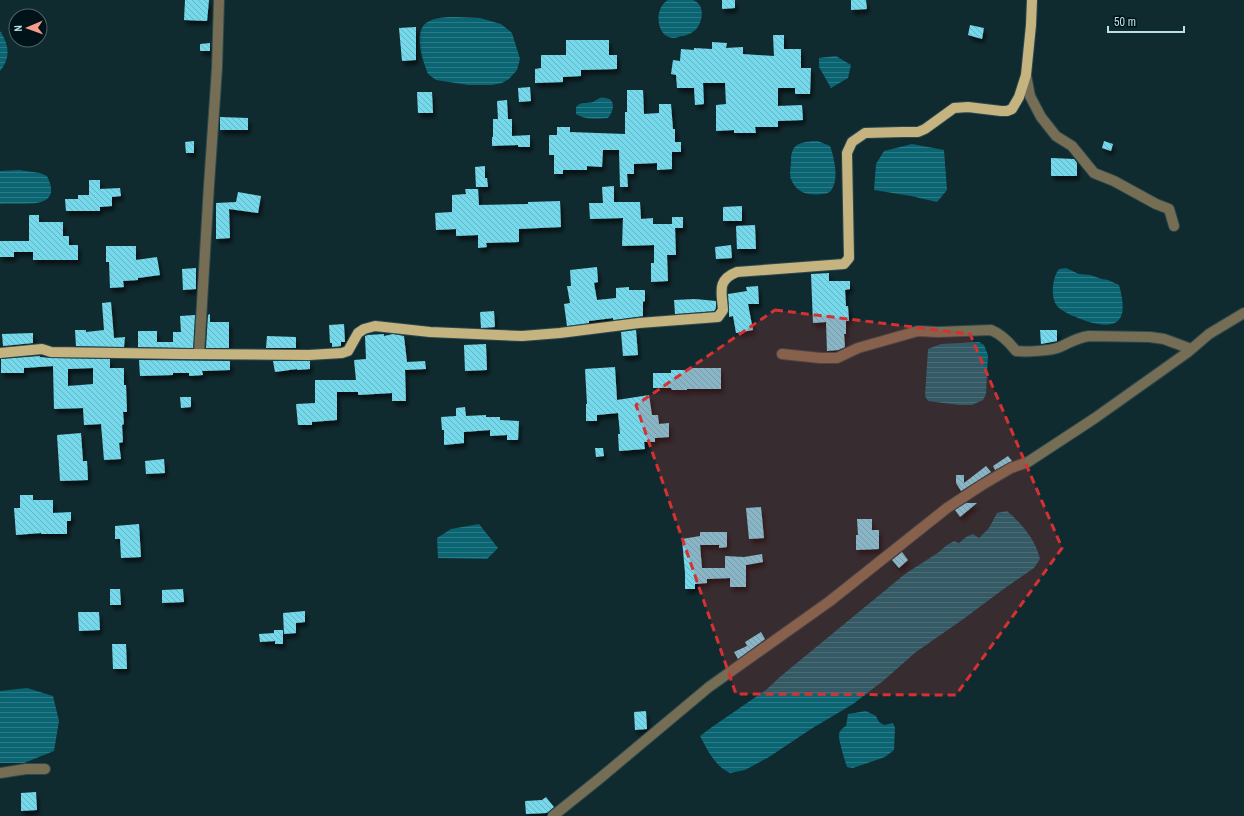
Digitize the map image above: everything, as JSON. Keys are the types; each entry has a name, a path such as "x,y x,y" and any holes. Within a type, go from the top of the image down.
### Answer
{"main road":[{"path":"0,353 42,349 51,352 309,355 342,353 348,351 358,333 364,329 375,326 430,332 522,336 560,333 639,323 718,317 723,310 721,287 729,275 737,272 844,264 849,258 847,153 852,142 865,133 918,132 926,129 954,108 968,107 1007,111 1012,109 1026,75 1032,0"}],"street":[{"path":"199,354 208,185 217,68 219,0"},
{"path":"1026,75 1030,96 1041,118 1056,136 1072,146 1094,173 1114,181 1156,204 1170,209 1174,226"},
{"path":"553,816 709,687 830,601 947,508 1011,468 1028,462 1095,418 1191,349 1209,334 1244,313"},
{"path":"782,354 820,358 837,358 858,348 918,331 991,330 1010,343 1016,351 1023,352 1059,348 1079,337 1089,336 1150,337 1164,339 1191,349"},
{"path":"0,773 26,769 45,770"}],"highlighted area":[{"path":"775,310 970,334 1062,548 956,695 736,694 636,405"}],"water":[{"path":"668,0 693,0 700,6 702,10 701,20 694,31 687,35 674,38 668,37 663,33 660,28 659,15 663,4"},
{"path":"441,18 480,18 501,24 512,33 520,59 517,70 509,79 502,83 492,85 468,85 436,80 428,74 420,48 420,34 422,28 429,21"},
{"path":"0,31 8,51 4,66 0,71"},
{"path":"836,56 851,65 848,78 831,88 819,67 819,58"},
{"path":"600,98 609,99 613,104 611,114 608,118 587,118 576,114 576,107 578,105 593,102"},
{"path":"818,141 830,146 835,168 835,179 831,190 826,193 816,195 808,194 796,188 790,177 792,151 799,144"},
{"path":"912,144 944,150 947,190 937,202 874,190 876,164 884,151"},
{"path":"19,170 40,173 47,176 51,187 50,195 45,200 38,203 0,204 0,171"},
{"path":"1066,268 1079,274 1090,275 1119,285 1123,306 1122,314 1119,320 1108,325 1098,324 1075,317 1058,307 1054,299 1053,283 1059,269"},
{"path":"979,342 984,345 988,355 986,394 983,400 972,405 928,401 925,396 928,349 941,344"},
{"path":"1007,511 1023,527 1035,545 1040,559 1034,568 916,652 883,681 853,704 811,729 769,757 745,770 730,773 716,762 700,736 766,690 905,574 954,541 959,543 966,537 973,534 979,538 989,528 997,513"},
{"path":"479,524 498,548 487,559 438,558 437,538 451,529"},
{"path":"27,688 53,696 59,721 54,751 24,763 0,763 0,691"},
{"path":"866,711 876,716 879,722 884,725 893,723 895,728 894,750 885,757 853,768 847,767 840,743 840,733 846,726 848,714"}],"building":[{"path":"185,0 209,0 207,21 184,20"},
{"path":"722,0 735,0 735,8 722,9"},
{"path":"851,0 866,0 867,9 851,10"},
{"path":"970,25 984,28 982,39 968,35"},
{"path":"416,27 416,60 402,61 399,28"},
{"path":"773,35 784,35 784,49 801,49 801,68 811,68 810,94 795,94 795,88 778,88 778,106 802,105 803,120 778,121 778,127 755,127 756,133 734,133 734,130 716,131 716,105 726,104 725,83 703,83 704,104 695,105 694,88 677,88 676,75 671,74 673,60 680,61 681,49 712,49 712,42 727,43 726,48 743,47 743,54 774,56"},
{"path":"566,40 609,40 609,55 617,55 617,69 581,70 581,76 563,77 563,82 535,83 535,69 541,68 541,55 566,55"},
{"path":"210,43 210,51 200,51 200,44"},
{"path":"530,87 531,101 519,102 518,88"},
{"path":"627,90 643,90 644,114 659,113 659,104 671,104 673,129 675,129 675,142 681,142 681,152 672,152 672,169 657,170 657,163 634,164 634,174 627,174 628,187 620,187 619,150 603,150 602,167 587,166 587,170 563,170 563,174 554,174 554,155 549,155 549,135 557,135 557,127 570,127 570,132 625,134"},
{"path":"417,92 432,92 433,113 418,113"},
{"path":"507,100 508,119 512,119 512,136 530,135 530,147 518,147 518,145 492,146 493,119 498,119 497,101"},
{"path":"220,117 248,118 248,130 220,130"},
{"path":"194,141 194,153 186,153 185,142"},
{"path":"1104,141 1113,144 1111,151 1102,148"},
{"path":"1051,158 1074,159 1077,163 1077,176 1051,176"},
{"path":"485,166 485,178 487,178 488,187 476,187 475,167"},
{"path":"89,180 100,180 100,189 120,188 121,196 112,197 112,206 100,207 100,211 66,211 65,199 78,199 78,195 89,195"},
{"path":"614,186 614,202 640,202 641,219 653,218 653,224 672,224 672,217 683,217 683,228 675,228 676,255 667,255 668,281 651,282 651,263 654,263 654,245 622,246 623,218 590,219 589,203 603,203 602,187"},
{"path":"465,189 478,189 479,205 528,204 528,202 560,201 561,227 519,229 519,242 486,243 487,247 478,248 478,235 456,236 456,229 436,230 435,213 452,212 452,195 466,194"},
{"path":"238,192 261,196 258,213 229,209 230,238 216,239 216,203 236,202"},
{"path":"742,206 742,221 723,221 723,207"},
{"path":"29,215 39,215 39,222 63,222 63,236 69,236 69,245 78,245 78,260 33,260 33,252 14,252 14,257 0,257 0,241 29,241"},
{"path":"755,225 756,249 737,249 736,226"},
{"path":"731,245 732,258 716,259 715,247"},
{"path":"106,246 136,246 136,260 157,257 160,275 138,278 138,280 123,281 124,287 110,288 109,262 106,262"},
{"path":"597,267 598,282 594,283 597,300 616,298 616,288 629,287 629,290 645,290 643,316 613,320 613,318 589,321 589,323 567,326 564,304 570,303 567,286 571,286 570,270"},
{"path":"196,268 196,289 183,290 182,269"},
{"path":"829,273 829,281 850,281 850,289 845,290 849,321 846,321 846,334 844,334 845,347 838,350 827,351 826,322 813,323 811,274"},
{"path":"758,286 759,304 748,304 753,330 736,333 733,316 729,317 728,294 747,291 746,287"},
{"path":"695,299 716,301 716,308 714,311 675,314 674,300"},
{"path":"111,302 114,338 125,337 124,347 76,346 75,330 86,330 86,332 104,330 102,303"},
{"path":"494,311 495,327 481,328 480,312"},
{"path":"210,314 210,322 229,322 229,348 206,348 208,315"},
{"path":"195,315 193,348 138,347 138,331 157,331 157,342 173,342 173,332 181,332 180,316"},
{"path":"344,324 345,342 341,342 341,346 332,347 332,343 330,343 329,325"},
{"path":"636,330 638,355 623,356 621,332"},
{"path":"1040,330 1057,330 1057,341 1041,344"},
{"path":"33,333 33,343 3,346 2,334"},
{"path":"384,334 384,336 393,334 404,336 407,362 425,361 426,369 405,370 406,401 392,401 392,393 358,395 358,392 337,392 337,420 312,422 312,425 298,425 296,404 315,403 315,380 356,380 354,360 366,359 365,336"},
{"path":"267,336 296,337 296,348 266,348"},
{"path":"486,344 487,370 465,371 464,345"},
{"path":"40,356 51,358 110,359 110,368 124,368 127,412 123,412 123,442 119,443 121,459 104,460 101,424 84,425 83,408 54,409 53,366 24,368 24,373 1,373 1,359","holes":["93,368 93,384 68,386 68,369"]},
{"path":"139,360 230,361 230,370 202,371 203,375 189,376 189,373 173,373 173,375 140,376"},
{"path":"273,361 310,361 310,369 275,372"},
{"path":"615,367 617,400 649,395 652,415 658,415 659,424 669,423 669,437 655,438 655,442 644,442 645,449 619,451 618,434 620,434 618,413 597,415 597,421 586,421 587,404 585,369"},
{"path":"689,368 721,368 721,389 672,390 671,388 653,388 653,373 671,373 671,370 689,370"},
{"path":"180,397 191,397 191,407 181,408"},
{"path":"465,407 466,416 486,415 486,417 500,417 500,420 519,421 518,440 507,440 507,435 490,436 490,430 464,432 464,443 444,445 444,430 442,430 441,417 456,416 456,408"},
{"path":"81,433 83,461 87,461 88,480 60,481 57,435"},
{"path":"595,448 603,448 604,456 596,457"},
{"path":"1008,456 1012,461 995,470 993,466"},
{"path":"164,459 165,473 146,474 145,461"},
{"path":"986,466 991,472 961,491 956,483 956,475 964,475 964,483"},
{"path":"20,495 33,495 33,500 53,500 53,513 71,512 71,521 67,521 67,534 41,533 16,535 14,508 20,508"},
{"path":"966,503 977,503 960,517 955,510"},
{"path":"761,507 764,538 749,539 746,508"},
{"path":"857,519 872,519 872,530 879,530 879,549 856,550 856,535 858,535"},
{"path":"139,524 141,557 121,558 120,539 115,539 115,526"},
{"path":"700,532 727,532 727,547 719,548 719,545 700,545 702,568 725,568 725,556 744,557 762,554 763,562 746,565 746,587 730,587 730,578 707,579 707,583 695,584 695,589 685,589 682,539 700,536"},
{"path":"902,552 908,560 899,568 892,560"},
{"path":"110,589 120,589 121,605 110,605"},
{"path":"183,589 184,602 162,603 162,590"},
{"path":"305,611 305,622 296,623 296,633 284,634 283,613"},
{"path":"78,612 99,612 100,630 79,631"},
{"path":"274,630 283,630 283,644 275,644 275,641 260,642 259,634 274,633"},
{"path":"761,632 765,639 738,659 734,652 747,646 745,642"},
{"path":"112,644 126,644 127,669 113,669"},
{"path":"646,711 647,729 635,730 634,712"},
{"path":"36,792 37,810 21,811 21,793"},
{"path":"546,797 554,807 546,813 526,814 525,801 542,800"}]}
